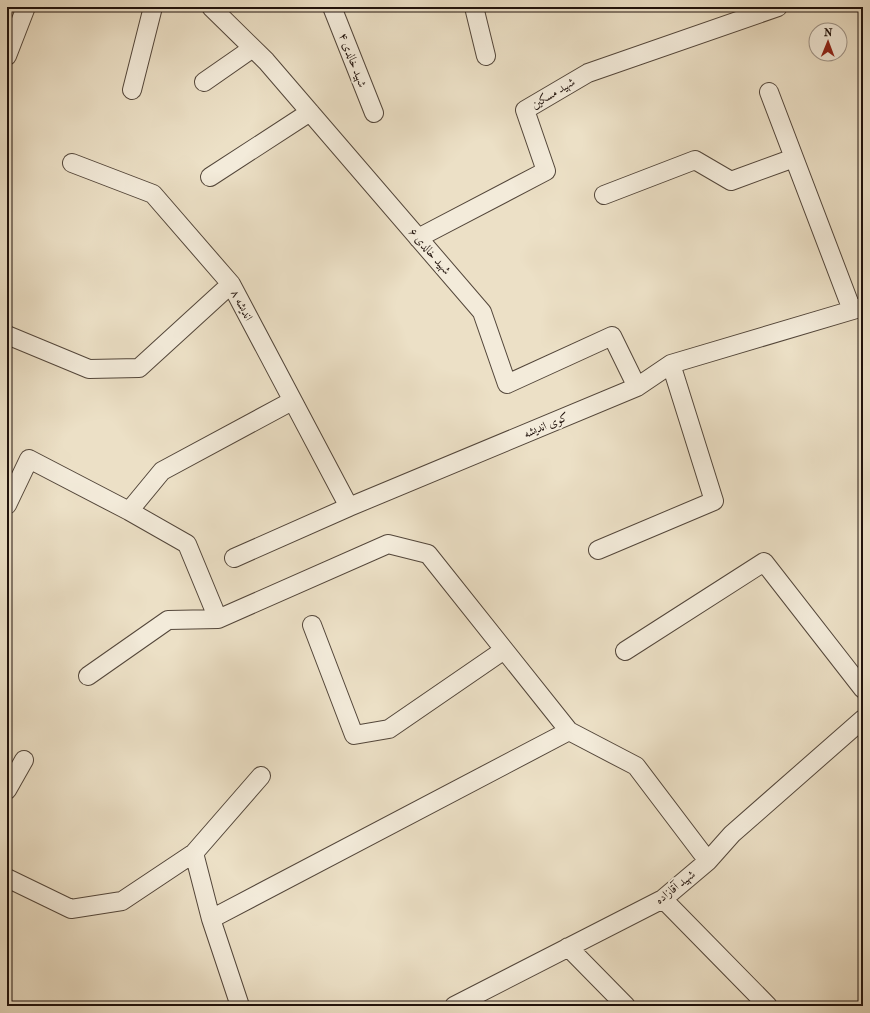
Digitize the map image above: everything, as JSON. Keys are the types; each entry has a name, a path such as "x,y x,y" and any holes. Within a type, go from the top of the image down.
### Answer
{"street":[{"path":"7,56 26,7"},
{"path":"132,90 153,7"},
{"name":"شهید خالدی ۶","path":"211,7 266,61 482,312 507,384 612,336 637,387"},
{"name":"شهید خالدی ۴","path":"332,7 374,113"},
{"path":"474,7 486,56"},
{"name":"شهید مسکین","path":"418,238 546,171 525,110 588,73 778,7"},
{"path":"204,82 252,48"},
{"path":"769,92 794,158 857,309"},
{"path":"210,177 310,112"},
{"path":"604,194 695,160 731,181 794,158"},
{"name":"اندیشه ۸","path":"72,163 153,194 231,284 349,507"},
{"path":"7,335 89,369 139,368 231,284"},
{"name":"کوی اندیشه","path":"234,558 349,507 637,387 671,364 857,309"},
{"path":"598,550 714,501 671,364"},
{"path":"129,511 162,471 292,401"},
{"path":"7,505 29,460 129,511 187,544 218,619"},
{"path":"88,676 168,620 218,619 388,544 428,554 569,731 636,766 708,861"},
{"path":"625,651 764,562 863,689"},
{"path":"312,625 354,735 389,729 504,650"},
{"name":"شهید آقازاده","path":"463,1004 568,947 662,899 708,861 732,834 863,719"},
{"path":"211,919 569,731"},
{"path":"7,790 24,760"},
{"path":"7,878 70,909 122,901 194,853 261,776"},
{"path":"194,853 211,919 240,1006"},
{"path":"662,899 768,1006"},
{"path":"568,947 626,1006"}]}
